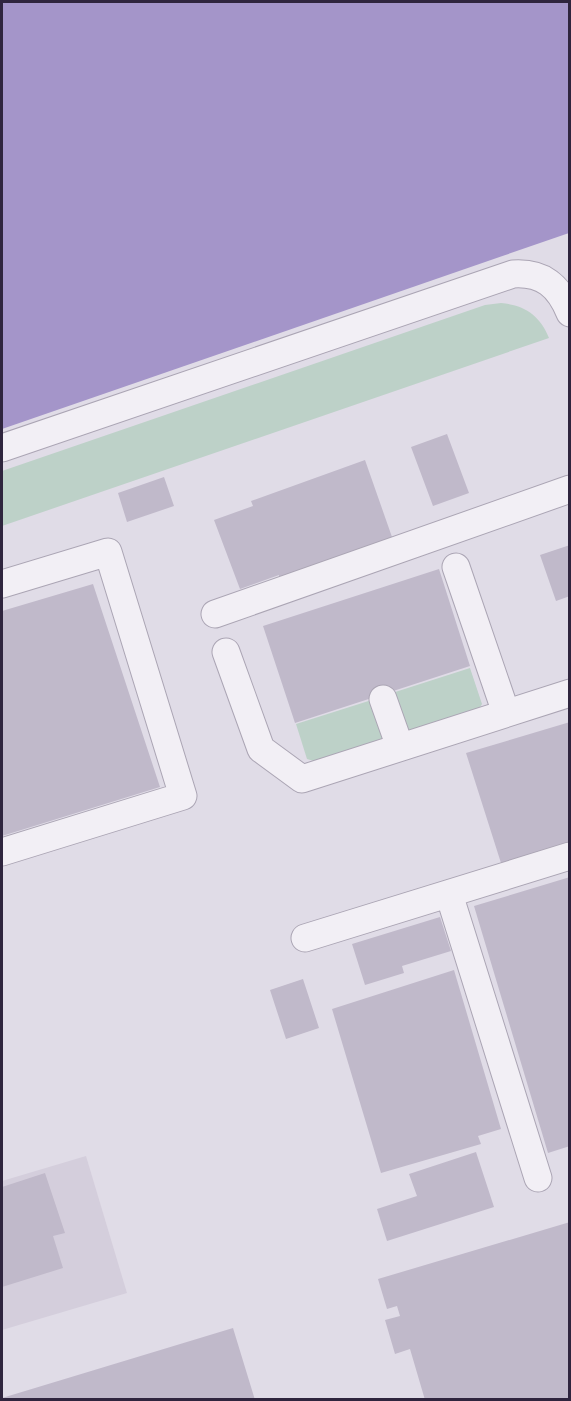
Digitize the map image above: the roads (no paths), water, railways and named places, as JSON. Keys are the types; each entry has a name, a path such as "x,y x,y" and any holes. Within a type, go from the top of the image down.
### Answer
{"street":[{"path":"2,448 513,274 530,274 550,282 562,296 570,313"},
{"path":"215,614 570,489"},
{"path":"2,584 108,552 183,796 2,852"},
{"path":"456,567 506,713"},
{"path":"226,652 261,749 302,779 570,693"},
{"path":"383,699 400,747"},
{"path":"305,938 570,856"},
{"path":"449,894 538,1178"}]}
